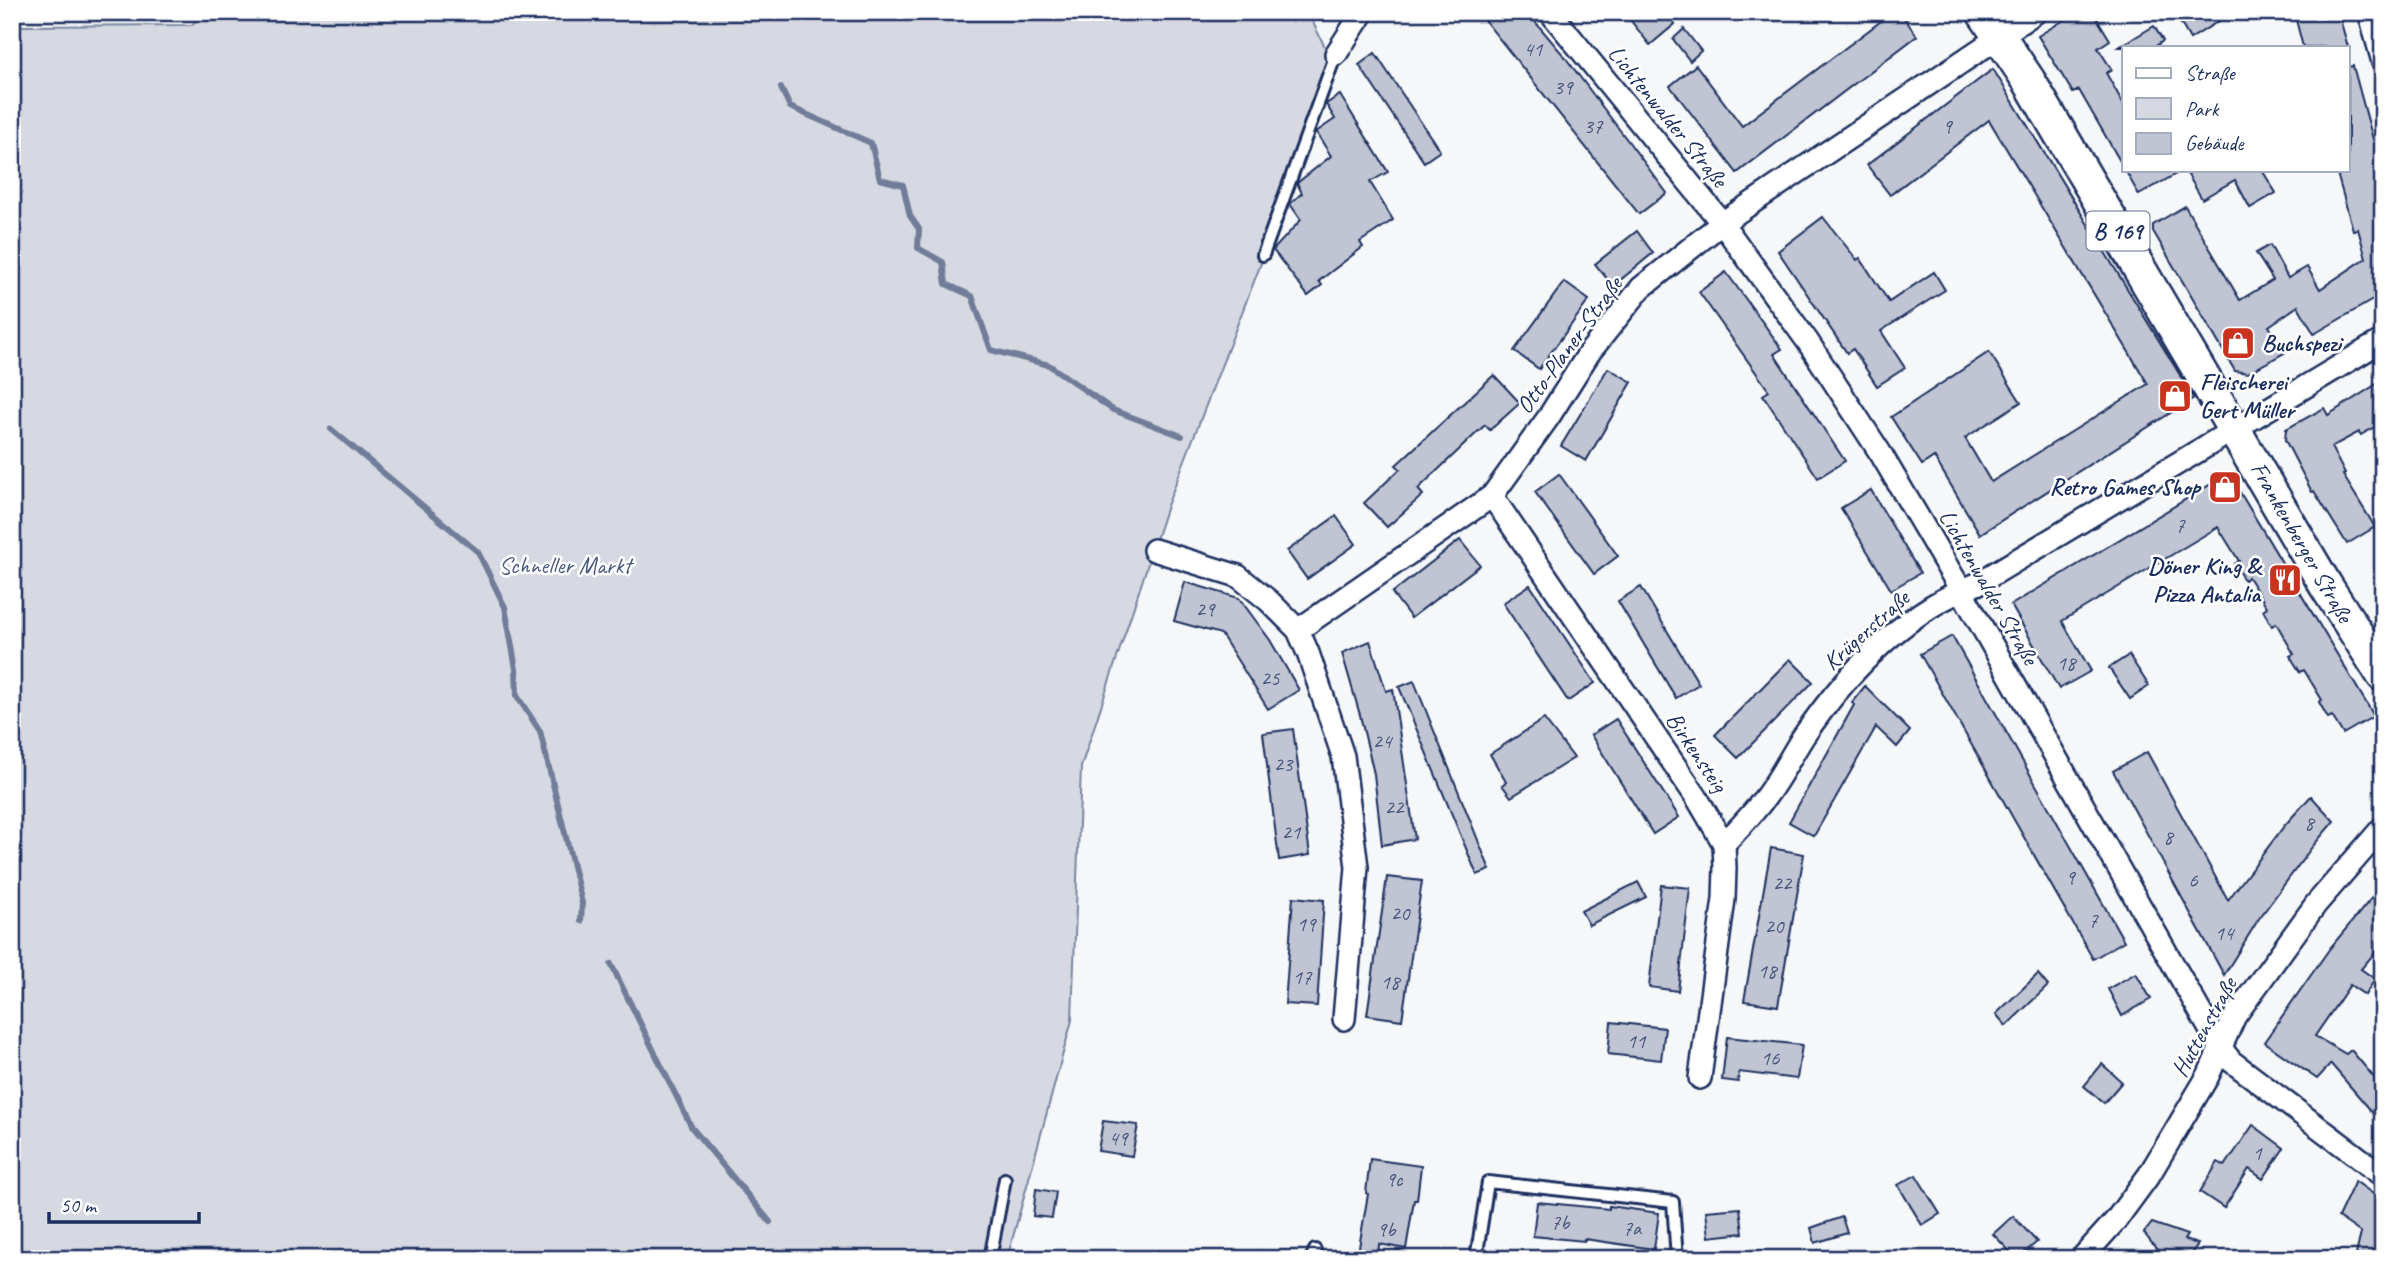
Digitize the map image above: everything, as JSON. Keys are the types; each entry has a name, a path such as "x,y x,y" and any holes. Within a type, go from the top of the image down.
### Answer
{"main road":[{"name":"Frankenberger Straße","path":"1992,24 2234,427 2326,586 2383,676"}],"street":[{"path":"1336,54 1363,12"},
{"name":"Lichtenwalder Straße","path":"1550,12 1722,223 1808,342 1881,454 2220,1047 2231,1062 2383,1176"},
{"name":"Otto-Planer-Straße","path":"1298,631 1492,496 1548,418 1589,353 1642,288 1722,223 1992,24 2036,12"},
{"path":"2369,12 2383,62"},
{"name":"Krügerstraße","path":"1724,844 1761,803 1810,728 1857,668 1909,622 1961,590 1989,577 2213,443 2234,427 2383,340"},
{"name":"Birkensteig","path":"1492,496 1697,798 1724,844"},
{"path":"1154,550 1238,576 1269,601 1298,631 1308,653 1343,756 1357,867 1344,1019"},
{"name":"Huttenstraße","path":"2081,1259 2116,1220 2149,1175 2208,1076 2235,1016 2316,904 2383,827"},
{"path":"1700,1078 1724,899 1724,844"}],"lane":[{"path":"1263,255 1336,54"},
{"path":"990,1259 1004,1179"},
{"path":"1476,1259 1488,1182 1673,1202 1677,1259"}],"green space":[{"name":"Schneller Markt","path":"202,12 1308,12 1336,70 1167,506 1081,767 1072,1020 1007,1259 12,1259 12,26 192,25"}],"building":[{"path":"1478,12 1527,12 1565,57 1667,193 1639,214"},
{"path":"1624,12 1666,12 1675,24 1650,45"},
{"path":"1893,12 1900,12 1917,36 1737,173 1670,86 1696,65 1742,126"},
{"path":"2077,12 2093,12 2110,40 2098,48 2112,70 2106,73 2122,101 2122,165 2079,90 2073,93 2038,36"},
{"path":"2197,12 2233,12 2190,39 2180,22"},
{"path":"2294,12 2338,12 2348,46 2303,46"},
{"path":"2154,26 2163,41 2156,46 2119,47"},
{"path":"1684,29 1701,51 1690,61 1673,39"},
{"path":"1375,53 1440,151 1424,162 1359,65"},
{"path":"2353,66 2383,176 2383,294 2314,334 2298,306 2269,326 2284,353 2248,373 2235,371 2153,231 2153,225 2185,206 2240,300 2273,280 2256,253 2270,245 2288,278 2307,267 2320,289 2366,258 2358,229 2353,230 2337,172 2350,172 2350,67"},
{"path":"1993,69 2194,398 1980,534 1934,457 1922,465 1891,417 1989,352 2021,402 1965,438 1991,482 2148,384 1989,120 1890,195 1867,165"},
{"path":"1340,95 1388,172 1370,182 1393,220 1360,242 1363,247 1319,281 1322,285 1308,296 1273,250 1301,220 1290,204 1302,193 1297,183 1331,156 1316,132 1335,119 1326,104"},
{"path":"2126,172 2179,172 2139,195"},
{"path":"2186,172 2263,172 2276,193 2250,208 2235,180 2202,199"},
{"path":"1823,217 1857,260 1860,258 1889,302 1934,272 1945,290 1881,331 1905,368 1877,386 1853,349 1847,353 1778,251"},
{"path":"1637,231 1653,253 1613,286 1595,264"},
{"path":"1726,272 1782,349 1774,354 1845,461 1818,478 1763,395 1769,391 1699,292"},
{"path":"1564,282 1589,300 1539,369 1514,351"},
{"path":"1608,368 1632,382 1586,461 1561,446"},
{"path":"1494,375 1520,403 1490,430 1485,425 1418,489 1423,495 1387,527 1364,503 1400,469 1396,465"},
{"path":"2383,380 2383,422 2361,435 2359,432 2331,447 2345,474 2343,475 2375,527 2347,544 2314,491 2312,492 2285,440 2286,429 2324,408 2328,415"},
{"path":"1559,474 1618,556 1594,574 1535,492"},
{"path":"2226,475 2232,479 2374,716 2343,734 2332,716 2328,718 2319,702 2322,700 2304,670 2300,672 2290,656 2294,654 2276,623 2272,626 2263,610 2267,607 2248,577 2244,580 2234,564 2239,561 2218,527 2062,621 2091,671 2059,689 2011,605"},
{"path":"1871,490 1920,573 1891,590 1841,508"},
{"path":"1336,516 1356,544 1307,579 1287,551"},
{"path":"1460,540 1480,565 1411,618 1392,593"},
{"path":"1185,582 1239,598 1270,640 1299,690 1268,709 1221,634 1174,621"},
{"path":"1530,585 1595,683 1568,701 1503,603"},
{"path":"1641,587 1699,684 1676,698 1618,601"},
{"path":"1952,636 2124,941 2093,959 1920,654"},
{"path":"1370,641 1386,691 1393,689 1415,839 1382,845 1374,774 1342,653"},
{"path":"2129,655 2149,686 2130,699 2109,668"},
{"path":"1790,659 1813,682 1738,758 1715,735"},
{"path":"1414,681 1490,870 1477,875 1399,687"},
{"path":"1865,686 1910,731 1897,747 1876,727 1814,836 1789,822 1854,705 1852,702"},
{"path":"1544,719 1574,758 1511,797 1502,785 1506,782 1490,754"},
{"path":"1616,719 1679,817 1653,834 1591,735"},
{"path":"1293,729 1310,855 1279,860 1263,733"},
{"path":"2147,752 2228,900 2285,825 2311,796 2334,821 2258,920 2224,975 2113,771"},
{"path":"1771,848 1804,854 1778,1006 1744,1001"},
{"path":"1387,877 1422,881 1402,1020 1367,1015"},
{"path":"1638,882 1646,897 1589,925 1581,911"},
{"path":"2383,884 2383,943 2361,969 2375,979 2365,995 2350,985 2315,1036 2346,1054 2351,1050 2383,1088 2383,1105 2373,1113 2331,1064 2317,1079 2264,1042 2330,948"},
{"path":"1661,885 1690,888 1678,991 1649,987"},
{"path":"1293,897 1324,900 1317,1006 1285,1004"},
{"path":"2136,973 2151,999 2122,1016 2108,989"},
{"path":"2038,974 2048,986 2006,1026 1996,1014"},
{"path":"1611,1022 1665,1028 1661,1060 1608,1054"},
{"path":"1727,1037 1802,1045 1797,1079 1739,1072 1738,1082 1722,1080"},
{"path":"2102,1064 2122,1082 2104,1103 2084,1086"},
{"path":"1103,1121 1138,1125 1132,1156 1098,1151"},
{"path":"2253,1125 2284,1148 2263,1179 2249,1169 2224,1208 2200,1192 2218,1162 2225,1166"},
{"path":"1370,1159 1421,1166 1417,1200 1414,1200 1406,1249 1379,1244 1378,1259 1357,1259 1368,1194"},
{"path":"1916,1175 1940,1214 1922,1225 1898,1185"},
{"path":"2355,1181 2383,1201 2383,1259 2355,1259 2361,1233 2338,1217"},
{"path":"1036,1189 1056,1192 1052,1218 1033,1216"},
{"path":"1537,1202 1609,1209 1609,1206 1659,1213 1654,1249 1584,1239 1533,1236"},
{"path":"1740,1208 1743,1233 1709,1237 1706,1211"},
{"path":"2013,1216 2037,1242 2017,1259 1993,1234"},
{"path":"1842,1217 1847,1233 1815,1243 1811,1228"},
{"path":"2152,1223 2187,1235 2184,1240 2198,1244 2187,1259 2164,1259 2144,1233"}],"waterway":[{"path":"781,88 790,107 871,143 880,179 903,185 910,216 919,229 918,248 943,262 946,284 972,296 991,350 1049,365 1113,410 1182,436"},
{"path":"331,429 478,552 505,607 516,669 517,696 540,731 582,903 581,921"},
{"path":"611,964 692,1128 770,1222"}],"place":[{"name":"Buchspezi","path":"2238,343"},
{"name":"Fleischerei Gert Müller","path":"2175,396"},
{"name":"Retro Games Shop","path":"2225,487"},
{"name":"Döner King & Pizza Antalia","path":"2285,580"}]}
